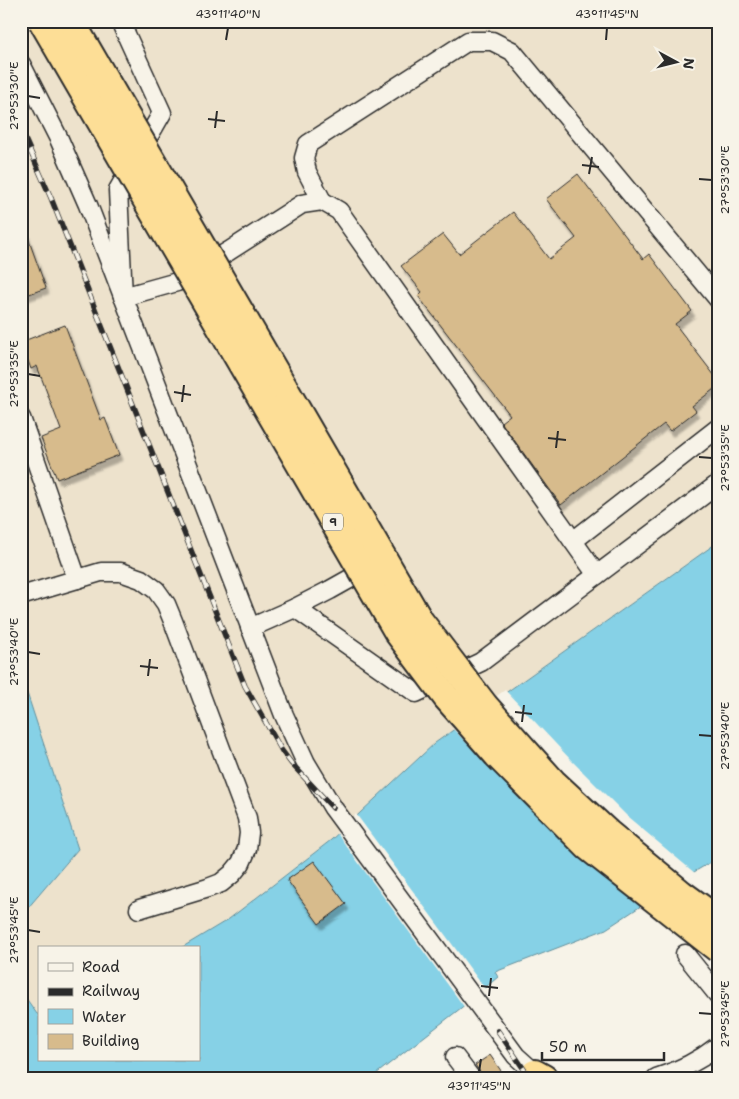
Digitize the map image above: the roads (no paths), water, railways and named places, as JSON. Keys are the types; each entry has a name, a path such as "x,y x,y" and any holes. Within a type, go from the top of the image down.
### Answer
{"highway":[{"name":"9","path":"42,21 398,633 446,697 497,756 588,847 718,948"},
{"name":"9","path":"71,21 420,621 485,706 553,782 608,833 682,894 718,920"}],"street":[{"path":"120,21 162,113 118,190 123,297"},
{"path":"597,574 340,212 322,201 307,172 304,158 308,144 468,41 492,41 512,51 718,300"},
{"path":"21,64 59,139 88,205 250,628 284,715 306,763 333,808 516,1056 542,1076"},
{"path":"123,297 177,282 302,204 322,201"},
{"path":"21,418 77,579"},
{"path":"573,541 718,428"},
{"path":"295,608 416,694 481,662 718,484"},
{"path":"250,628 295,608 396,553"},
{"path":"21,596 101,572 122,572 141,579 156,590 166,604 247,818 249,833 247,849 241,863 232,874 208,888 139,909"},
{"path":"684,954 718,995"},
{"path":"656,1078 693,1063 718,1046"},
{"path":"455,1057 471,1078"}],"water":[{"path":"718,542 718,858 682,879 606,929 495,972 498,977 371,1078 21,1078 21,991 38,1014 38,1062 200,1062 200,946 184,946 229,919 331,840 435,743"},
{"path":"21,693 27,693 78,849 21,916"}],"railway":[{"path":"21,130 51,198 245,686 282,751 333,808"},
{"path":"498,1031 530,1078"}]}
